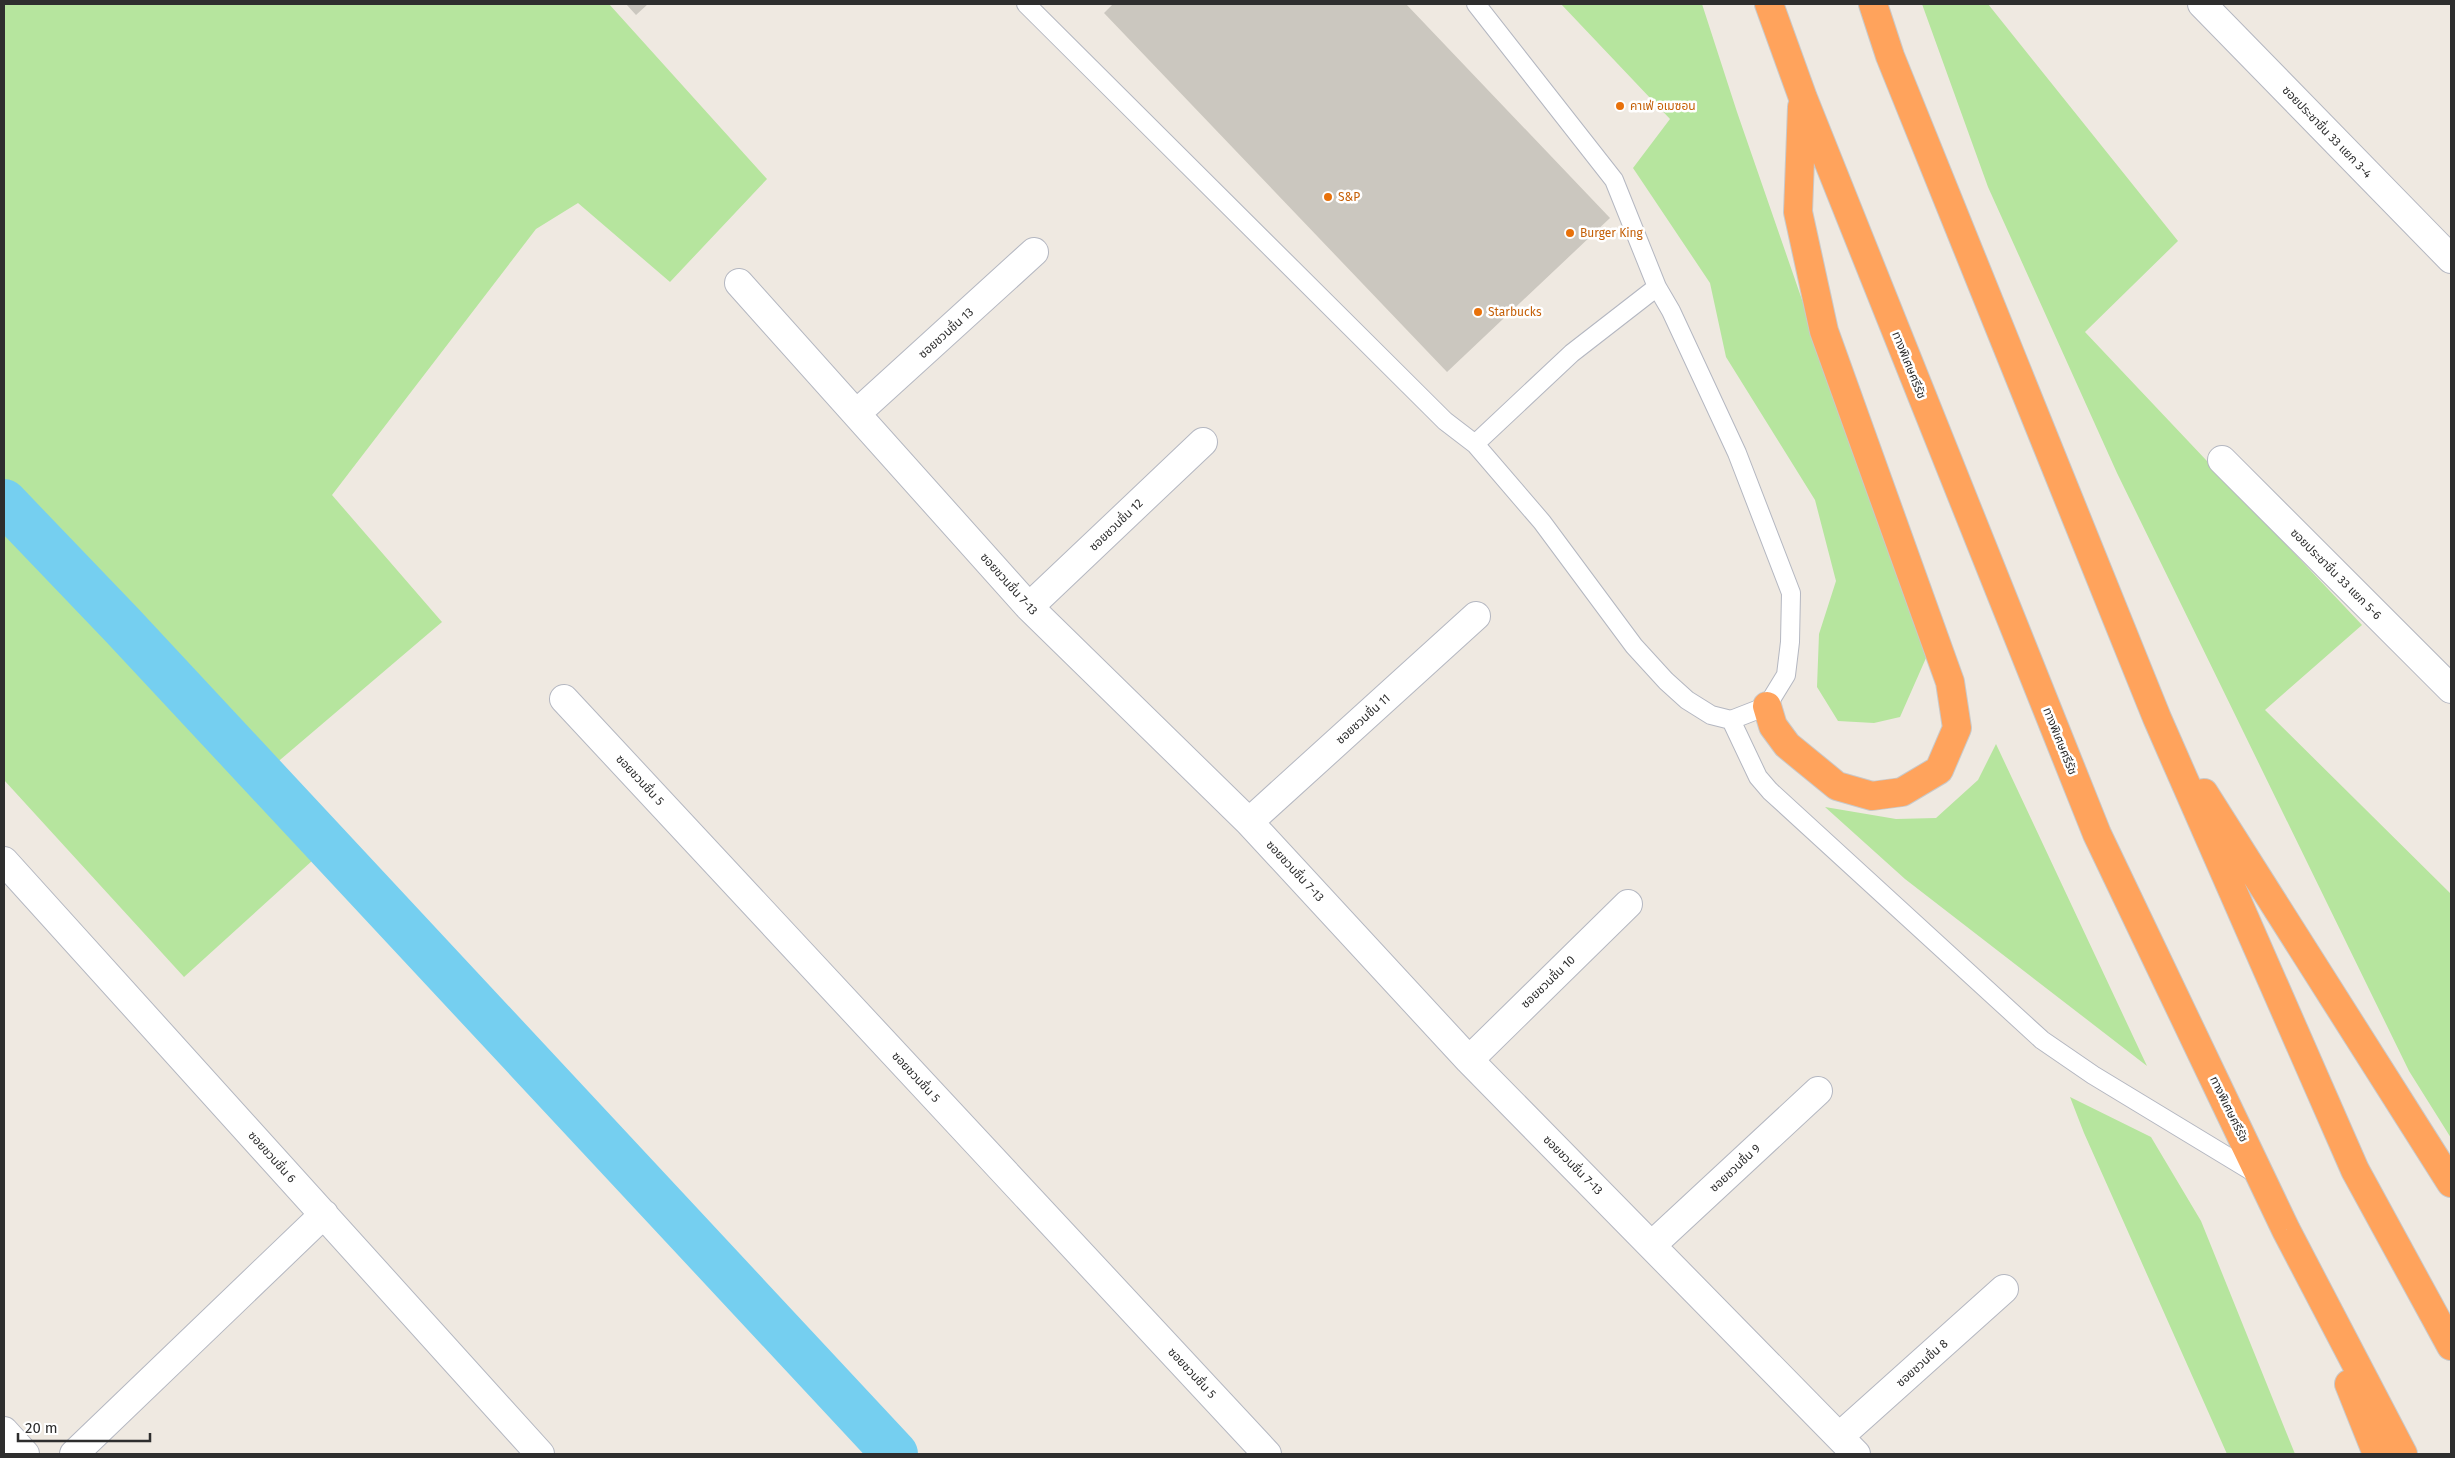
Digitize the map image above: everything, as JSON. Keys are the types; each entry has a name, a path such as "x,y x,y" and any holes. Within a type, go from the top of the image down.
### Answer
{"highway":[{"name":"ทางพิเศษศรีรัช","path":"1769,4 1799,87 2097,834 2286,1230 2403,1454"},
{"path":"1873,4 1890,56 2157,718 2354,1170 2451,1346"},
{"path":"1767,706 1773,726 1787,745 1837,786 1872,796 1902,792 1939,770 1957,728 1950,682 1824,331 1798,212 1799,87"},
{"path":"2157,718 2451,1183"},
{"path":"2286,1230 2377,1454"}],"street":[{"name":"ซอยประชาชื่น 33 แยก 3-4","path":"2202,4 2451,259"},
{"name":"ซอยชวนชื่น 13","path":"858,413 1034,252"},
{"name":"ซอยชวนชื่น 7-13","path":"740,283 858,413 1029,607 1250,822 1469,1060 1848,1445"},
{"name":"ซอยชวนชื่น 12","path":"1029,607 1202,442"},
{"name":"ซอยประชาชื่น 33 แยก 5-6","path":"2222,460 2451,689"},
{"name":"ซอยชวนชื่น 11","path":"1250,822 1476,616"},
{"name":"ซอยชวนชื่น 5","path":"564,700 1267,1454"},
{"name":"ซอยชวนชื่น 6","path":"4,861 324,1214 525,1449"},
{"name":"ซอยชวนชื่น 10","path":"1469,1060 1628,904"},
{"name":"ซอยชวนชื่น 9","path":"1652,1245 1818,1091"},
{"path":"74,1454 324,1214"},
{"name":"ซอยชวนชื่น 8","path":"1848,1445 2004,1289"},
{"path":"4,1432 25,1454"}],"lane":[{"path":"1026,4 1445,422 1475,444 1542,522 1634,646 1666,682 1687,700 1711,715 1731,720 1767,706 1786,675 1790,642 1791,593 1737,453 1671,311 1657,287 1614,180 1476,4"},
{"path":"1475,444 1572,353 1657,287"},
{"path":"1731,720 1758,777 1770,792 2042,1040 2093,1075 2261,1177"}],"green space":[{"path":"4,4 609,4 767,179 670,282 578,203 536,229 332,495 442,622 267,771 345,831 184,977 4,780"},
{"path":"1561,4 1702,4 1737,112 1926,658 1900,717 1874,723 1838,721 1817,687 1819,634 1836,581 1815,500 1726,357 1710,283 1633,168 1670,119"},
{"path":"1922,4 1988,4 2178,241 2085,332 2362,625 2265,710 2451,894 2451,1138 2409,1071 2117,473 1988,187"},
{"path":"1996,744 2147,1066 1905,879 1825,807 1896,819 1936,818 1978,780"},
{"path":"2070,1097 2151,1137 2201,1221 2295,1454 2227,1454 2084,1133"}],"building":[{"path":"626,4 648,4 636,15"},
{"path":"1113,4 1406,4 1610,218 1447,372 1104,13"}],"waterway":[{"path":"4,502 122,625 895,1454"}],"place":[{"name":"คาเฟ่ อเมซอน","path":"1620,106"},
{"name":"S&P","path":"1328,197"},
{"name":"Burger King","path":"1570,233"},
{"name":"Starbucks","path":"1478,312"}]}
